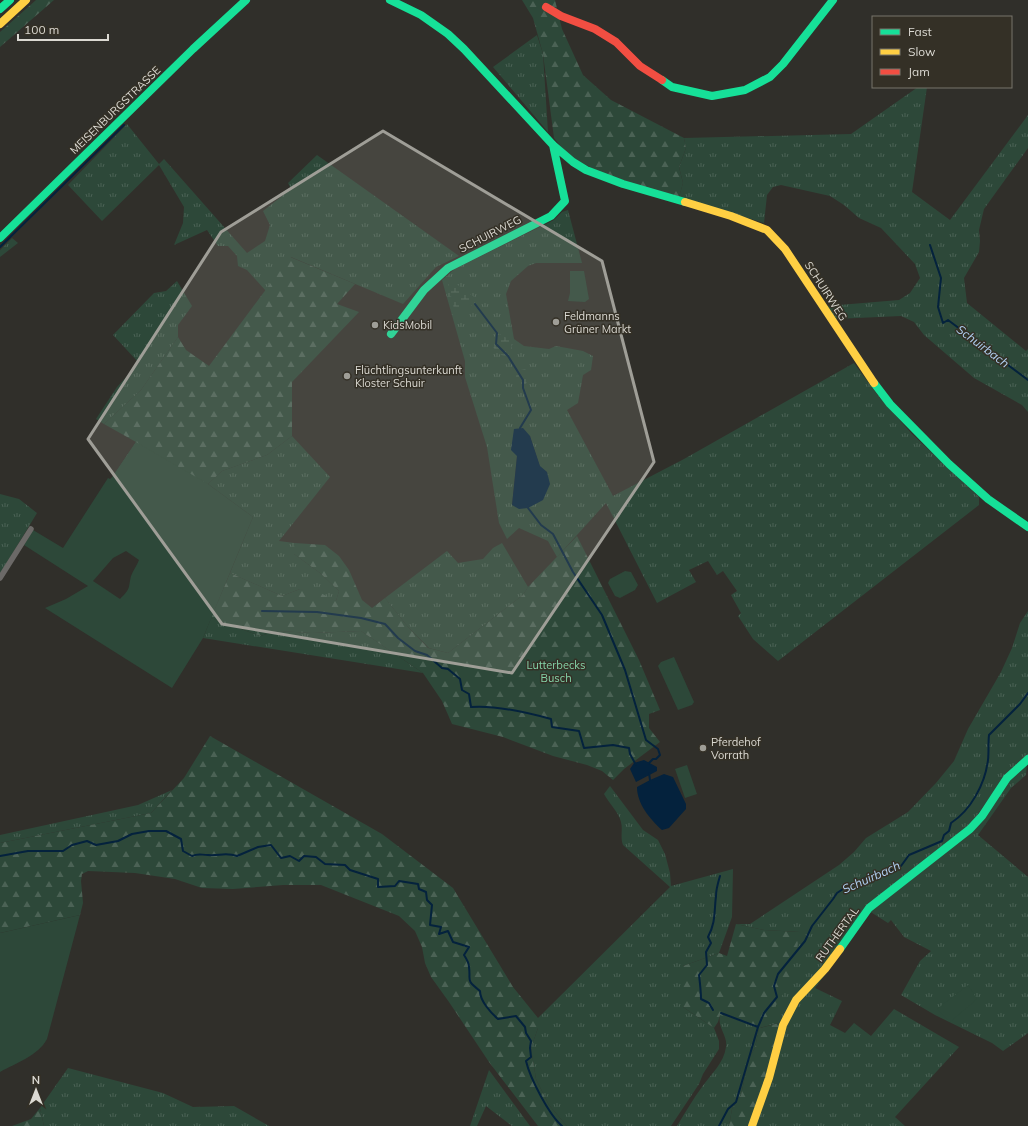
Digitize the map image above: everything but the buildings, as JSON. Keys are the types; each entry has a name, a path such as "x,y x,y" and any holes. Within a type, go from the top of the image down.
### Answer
{"main road":[{"path":"0,9 10,0"},
{"path":"0,24 26,0"},
{"name":"MEISENBURGSTRASSE","path":"0,238 193,49 246,0"},
{"name":"SCHUIRWEG","path":"390,0 421,15 448,34 464,49 553,145 573,162 586,170 654,194 731,216 767,230 785,249 866,373 890,404 949,464 988,499 1028,527"},
{"path":"546,7 561,16 595,29 616,42 640,66 672,87 712,96 745,90 770,77 783,64 833,0"},
{"name":"SCHUIRWEG","path":"391,334 415,300 434,279 448,268 557,212 565,201 553,145"},
{"name":"RUTHERTAL","path":"752,1126 769,1078 783,1025 796,1000 826,969 865,913 970,829 982,816 1007,778 1028,759"}],"street":[{"path":"0,578 31,529"}],"highlighted area":[{"path":"383,131 602,261 654,462 512,673 222,624 88,439 221,232"}],"green space":[{"path":"36,0 54,0 0,47 0,32"},
{"path":"522,0 555,0 562,29 583,75 611,100 684,138 686,148 679,167 683,183 678,201 608,175 584,164 573,157 554,138 543,54 533,18"},
{"path":"537,35 543,54 548,132 493,67"},
{"path":"917,88 927,88 912,192 950,220 1028,115 1028,148 984,209 979,230 979,252 964,278 967,303 1026,351 1028,349 1028,412 1022,405 974,378 924,335 914,322 901,316 835,319 827,306 899,300 910,293 920,278 915,264 881,228 859,218 844,205 830,196 781,185 773,187 767,195 764,223 679,197 683,183 679,167 686,148 684,138 851,134"},
{"path":"127,124 159,164 164,159 247,253 265,241 270,225 263,211 291,189 288,183 317,155 459,256 436,267 403,304 291,257 266,291 247,270 238,266 237,256 228,246 218,246 207,230 174,245 183,223 184,207 159,165 102,221 68,185"},
{"path":"568,210 582,263 536,263 528,266 511,281 506,294 514,339 524,346 549,349 556,346 583,351 593,356 591,370 583,375 578,403 567,410 613,496 684,459 854,363 879,397 912,434 979,497 979,505 778,661 753,639 738,616 741,613 731,595 737,591 723,571 717,575 708,561 689,570 696,582 657,603 606,503 557,557 548,541 519,528 507,539 499,523 487,447 465,377 465,361 442,280 455,269 554,220 562,212","holes":["530,436 540,467 547,472 512,505 517,456"]},
{"path":"12,238 18,243 0,257 0,250"},
{"path":"290,257 355,284 337,304 359,312 292,382 292,436 267,455 222,471 208,484 113,476 136,442 104,424 141,390 178,337 186,350 209,366"},
{"path":"570,271 584,271 589,299 585,302 568,301 570,293"},
{"path":"450,279 474,297 475,304 457,311 454,309 448,283"},
{"path":"177,281 192,306 178,325 178,337 141,390 104,424 96,419 117,387 139,363 113,335 154,293 166,291"},
{"path":"497,333 511,340 512,349 508,356 499,354 492,345 491,342"},
{"path":"525,369 531,376 523,388 516,377 517,371"},
{"path":"292,436 330,477 279,541 294,543 294,554 320,573 339,591 336,601 300,589 282,596 230,573 253,517 208,484 222,471 267,455"},
{"path":"136,442 208,484 253,517 203,638 172,688 45,608 66,599 88,586 24,545 33,530 63,548 108,478 110,479","holes":["126,551 139,560 131,576 128,590 120,599 93,581 113,558"]},
{"path":"0,494 19,499 37,513 0,574"},
{"name":"Lutterbecks Busch","path":"577,536 639,660 660,710 649,714 649,728 660,742 624,769 613,780 602,771 587,765 553,756 503,737 452,724 442,701 423,673 361,631 312,633 278,631 260,636 211,618 230,573 282,596 300,589 315,590 336,601 339,591 320,573 294,554 294,543 325,545 339,556 349,570 362,600 372,608 385,598 408,627 428,648 448,653 523,595 528,587"},
{"path":"502,543 528,587 523,595 448,653 429,648 408,627 385,598 447,551 458,563 483,559 493,548"},
{"path":"625,571 631,572 638,585 635,590 620,598 615,596 608,583 610,579"},
{"path":"1028,611 1028,756 1002,780 968,828 864,910 783,1022 759,1028 755,1048 749,1058 741,1095 732,1109 729,1126 677,1126 695,1096 720,1063 725,1053 726,1043 720,1024 720,1015 800,932 764,930 736,924 750,924 839,865 854,852 866,838 908,812 936,783 954,761 968,729 1001,672 1012,648 1020,623"},
{"path":"211,618 260,636 278,631 312,633 361,631 423,673 203,638"},
{"path":"674,657 694,702 692,705 678,710 658,666 661,662"},
{"path":"210,736 382,834 453,888 513,987 538,1018 538,1028 531,1048 536,1079 549,1105 567,1126 538,1126 489,1062 431,977 425,963 422,947 415,931 399,916 321,885 283,885 233,889 202,888 175,879 135,873 88,871 82,874 81,881 83,903 80,915 0,933 0,843 151,813 184,778"},
{"path":"1027,764 1026,775 1011,788 978,835 1028,877 1028,1033 1003,1051 992,1043 935,1015 901,995 920,961 931,951 904,937 891,920 888,923 869,911 972,831 1009,779"},
{"path":"687,765 697,794 685,798 675,769"},
{"path":"610,786 643,830 658,840 665,854 670,873 671,886 733,869 732,917 719,953 683,966 683,1007 714,1028 719,1041 719,1049 703,1074 699,1084 671,1126 567,1126 549,1105 536,1079 531,1048 538,1028 538,1018 670,887 623,845 622,825 620,819 604,794"},
{"path":"172,790 151,813 0,843 0,835 138,805"},
{"path":"80,915 47,1039 32,1055 0,1072 0,933"},
{"path":"736,924 764,930 800,932 788,987 760,1028 783,1022 750,1126 729,1126 732,1109 741,1095 749,1058 755,1048 759,1028 720,1015 714,1028 683,1007 683,966 719,953 727,956"},
{"path":"830,968 815,988 842,1001 830,1025 845,1033 854,1023 871,1036 894,1009 959,1047 895,1117 905,1126 755,1126 780,1043 795,1005"},
{"path":"968,985 977,999 950,1022 937,1009"},
{"path":"68,1068 163,1093 193,1107 234,1106 269,1126 44,1126 40,1108"},
{"path":"489,1070 530,1126 512,1126 486,1106 477,1126 470,1126"},
{"path":"40,1108 44,1126 12,1126 31,1119"}],"water":[{"path":"523,428 530,436 540,466 547,472 550,484 543,500 528,508 519,509 512,505 517,456 511,450 514,429"},
{"path":"644,760 657,767 657,771 636,782 630,769 634,763"},
{"path":"664,774 673,777 686,804 686,809 669,828 662,830 645,811 639,799 637,787"}],"waterway":[{"path":"0,247 124,125"},
{"name":"Schuirbach","path":"930,245 941,278 938,307 943,323 948,320 1028,380"},
{"path":"475,304 497,333 496,344 508,356 523,380 523,388 531,410 520,428 520,431"},
{"path":"528,505 528,508 541,525 553,534 573,572 602,615 625,670 646,740 658,749 660,755 656,759 653,759 649,764"},
{"path":"262,611 317,612 361,618 385,624 398,638 415,651 427,655 442,668 448,669 460,679 462,690 469,694 471,707 500,708 551,719 552,727 579,731 584,748 613,745 629,748 630,754 636,765"},
{"name":"Schuirbach","path":"719,1126 728,1109 736,1102 758,1027 764,1013 777,997 774,986 778,974 805,941 812,926 837,893 849,885 857,885 863,879 895,869 897,866 901,866 909,855 942,841 944,835 949,831 951,823 971,804 984,778 988,760 989,735 1020,704 1028,693"},
{"path":"649,773 650,780"},
{"path":"0,856 28,851 63,851 72,845 87,841 96,845 118,841 132,834 149,831 166,831 181,839 183,851 192,856 198,854 226,854 237,856 258,847 271,845 281,858 290,856 299,861 304,856 316,857 325,864 345,865 350,870 378,879 378,887 395,886 399,881 418,884 419,889 426,892 427,900 432,905 430,925 441,927 439,934 448,931 453,942 469,947 464,955 469,965 470,982 480,991 480,995 486,1006 498,1019 516,1016 525,1027 526,1033 531,1041 531,1057 526,1061 528,1068 551,1114 562,1126"},
{"path":"713,1010 709,1003 701,999 699,975 707,965 706,952 711,943 708,937 714,921 716,891 720,876"},
{"path":"721,1013 758,1027"}],"traffic: fast":[{"path":"0,9 10,0"},
{"path":"0,238 193,49 246,0"},
{"path":"390,0 421,15 448,34 464,49 553,145 573,162 586,170 623,184 685,202"},
{"path":"662,80 672,87 712,96 745,90 770,77 783,64 833,0"},
{"path":"391,334 424,290 448,268 551,216 565,201 553,145"},
{"path":"874,383 890,404 949,464 988,499 1028,527"},
{"path":"840,949 869,908 970,829 982,816 1007,778 1028,759"}],"traffic: slow":[{"path":"0,24 26,0"},
{"path":"685,202 731,216 767,230 785,249 874,383"},
{"path":"752,1126 769,1078 783,1025 796,1000 825,969 840,949"}],"traffic: jam":[{"path":"546,7 561,16 595,29 616,42 640,66 662,80"}],"place":[{"name":"Feldmanns Grüner Markt","path":"556,322"},
{"name":"KidsMobil","path":"375,325"},
{"name":"Flüchtlingsunterkunft Kloster Schuir","path":"347,376"},
{"name":"Pferdehof Vorrath","path":"703,748"}]}
